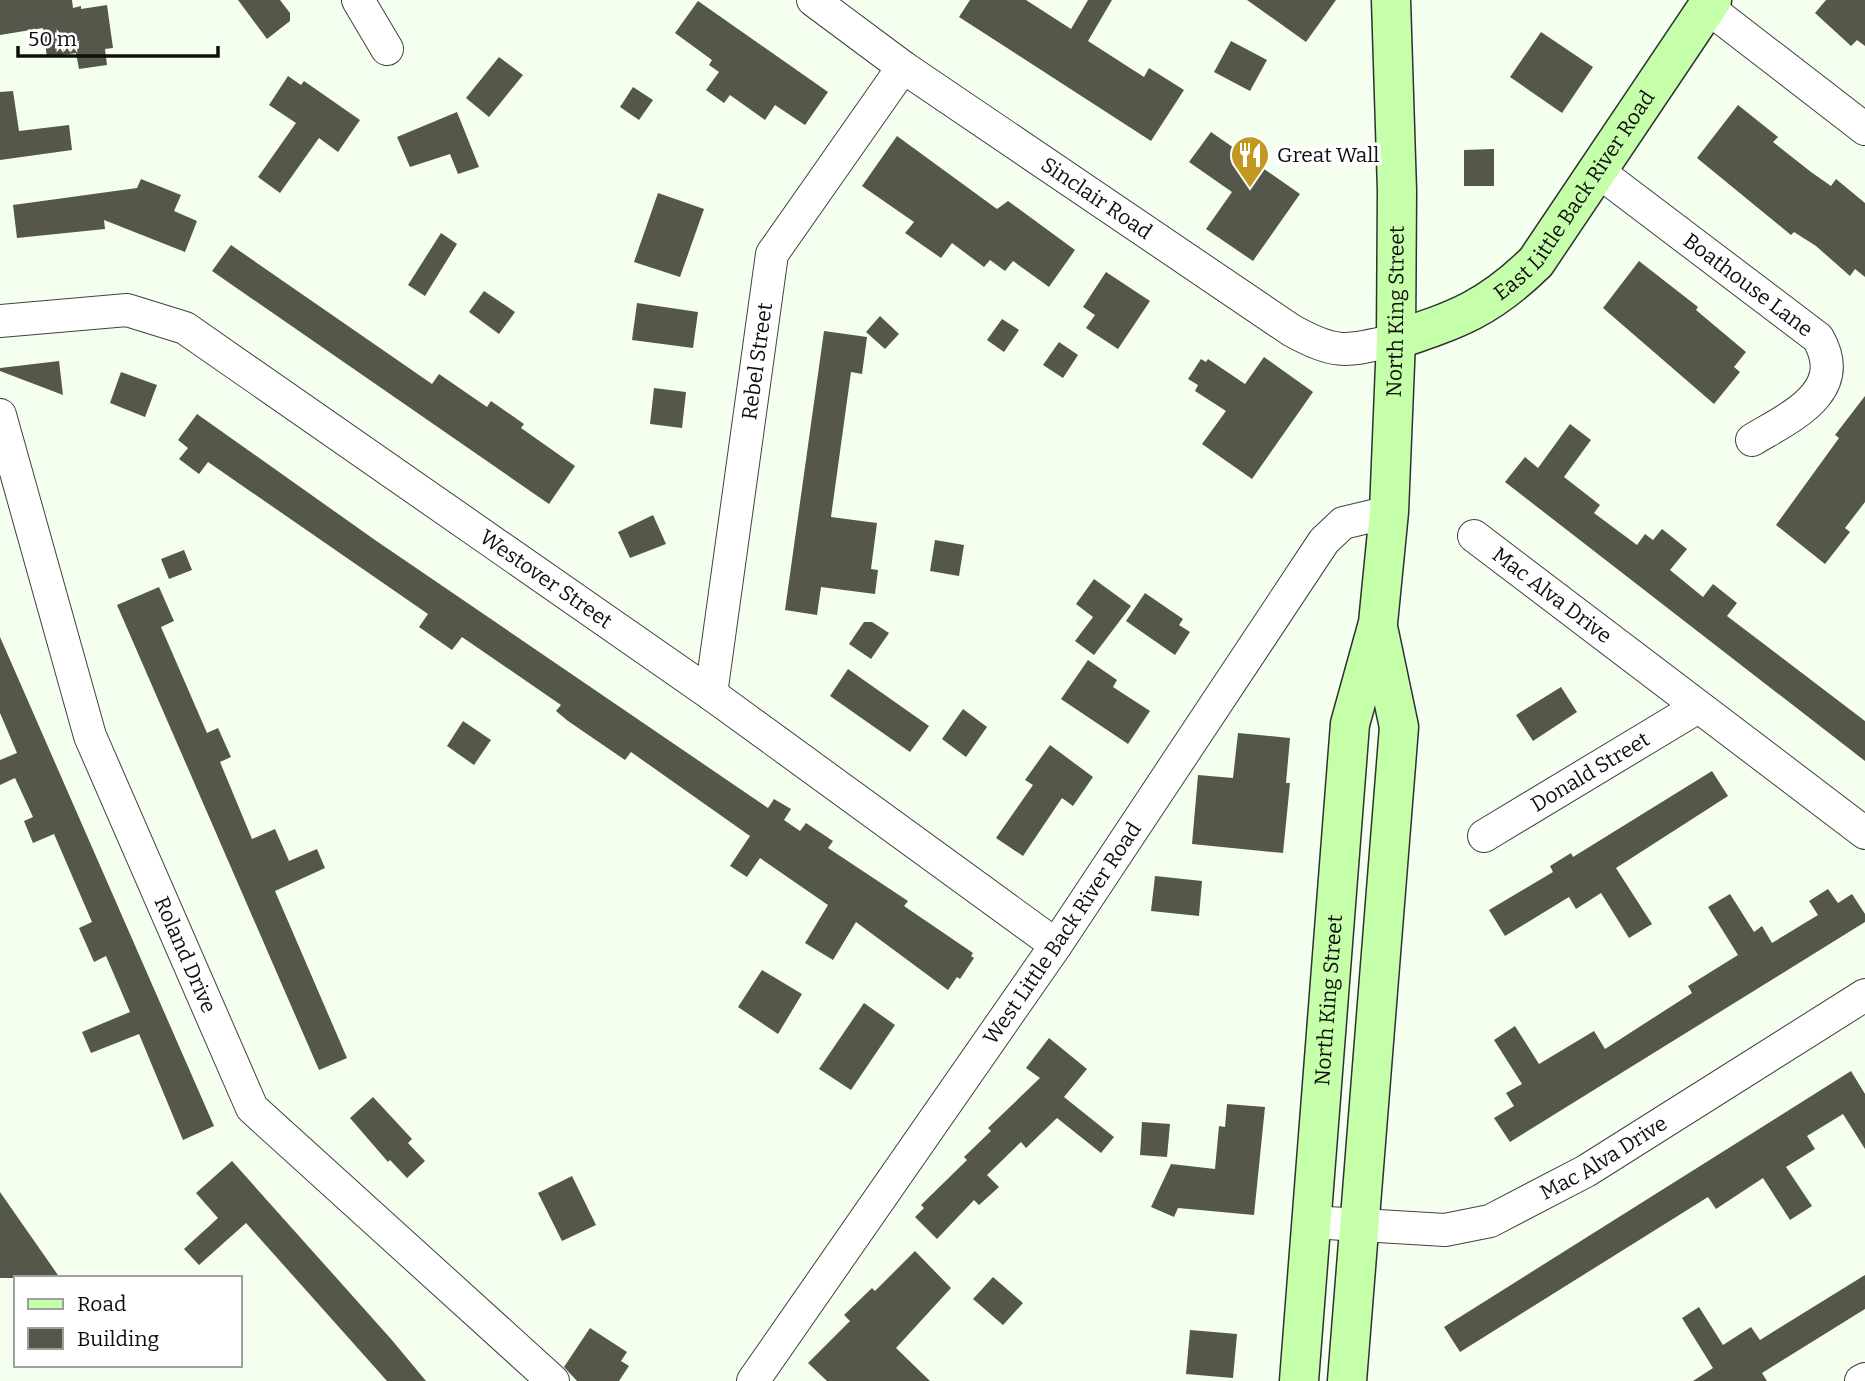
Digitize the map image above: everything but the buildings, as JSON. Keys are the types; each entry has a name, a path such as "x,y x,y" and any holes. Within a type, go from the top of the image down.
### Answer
{"main road":[{"name":"North King Street","path":"1299,1381 1350,724 1378,623 1389,512 1396,340 1397,191 1391,0"},
{"name":"East Little Back River Road","path":"1396,340 1465,317 1516,281 1536,262 1599,172 1710,3"},
{"name":"North King Street","path":"1347,1381 1399,727 1378,623"}],"street":[{"path":"358,0 387,49"},
{"name":"Sinclair Road","path":"813,0 903,67 1312,342 1335,350 1348,351 1396,340"},
{"path":"1710,3 1865,129"},
{"name":"Rebel Street","path":"711,694 772,254 903,67"},
{"name":"Boathouse Lane","path":"1599,172 1818,338 1826,352 1827,369 1810,404 1752,440"},
{"name":"Westover Street","path":"0,321 127,310 185,328 711,694 1056,945"},
{"name":"Roland Drive","path":"0,415 90,736 252,1108 553,1381"},
{"name":"West Little Back River Road","path":"753,1381 1056,945 1324,541 1343,523 1389,512"},
{"name":"Mac Alva Drive","path":"1474,536 1865,833"},
{"name":"Donald Street","path":"1484,836 1698,707"},
{"name":"Mac Alva Drive","path":"1311,1222 1444,1230 1490,1222 1586,1171 1865,995"}],"place":[{"name":"Great Wall","path":"1250,189"}]}
